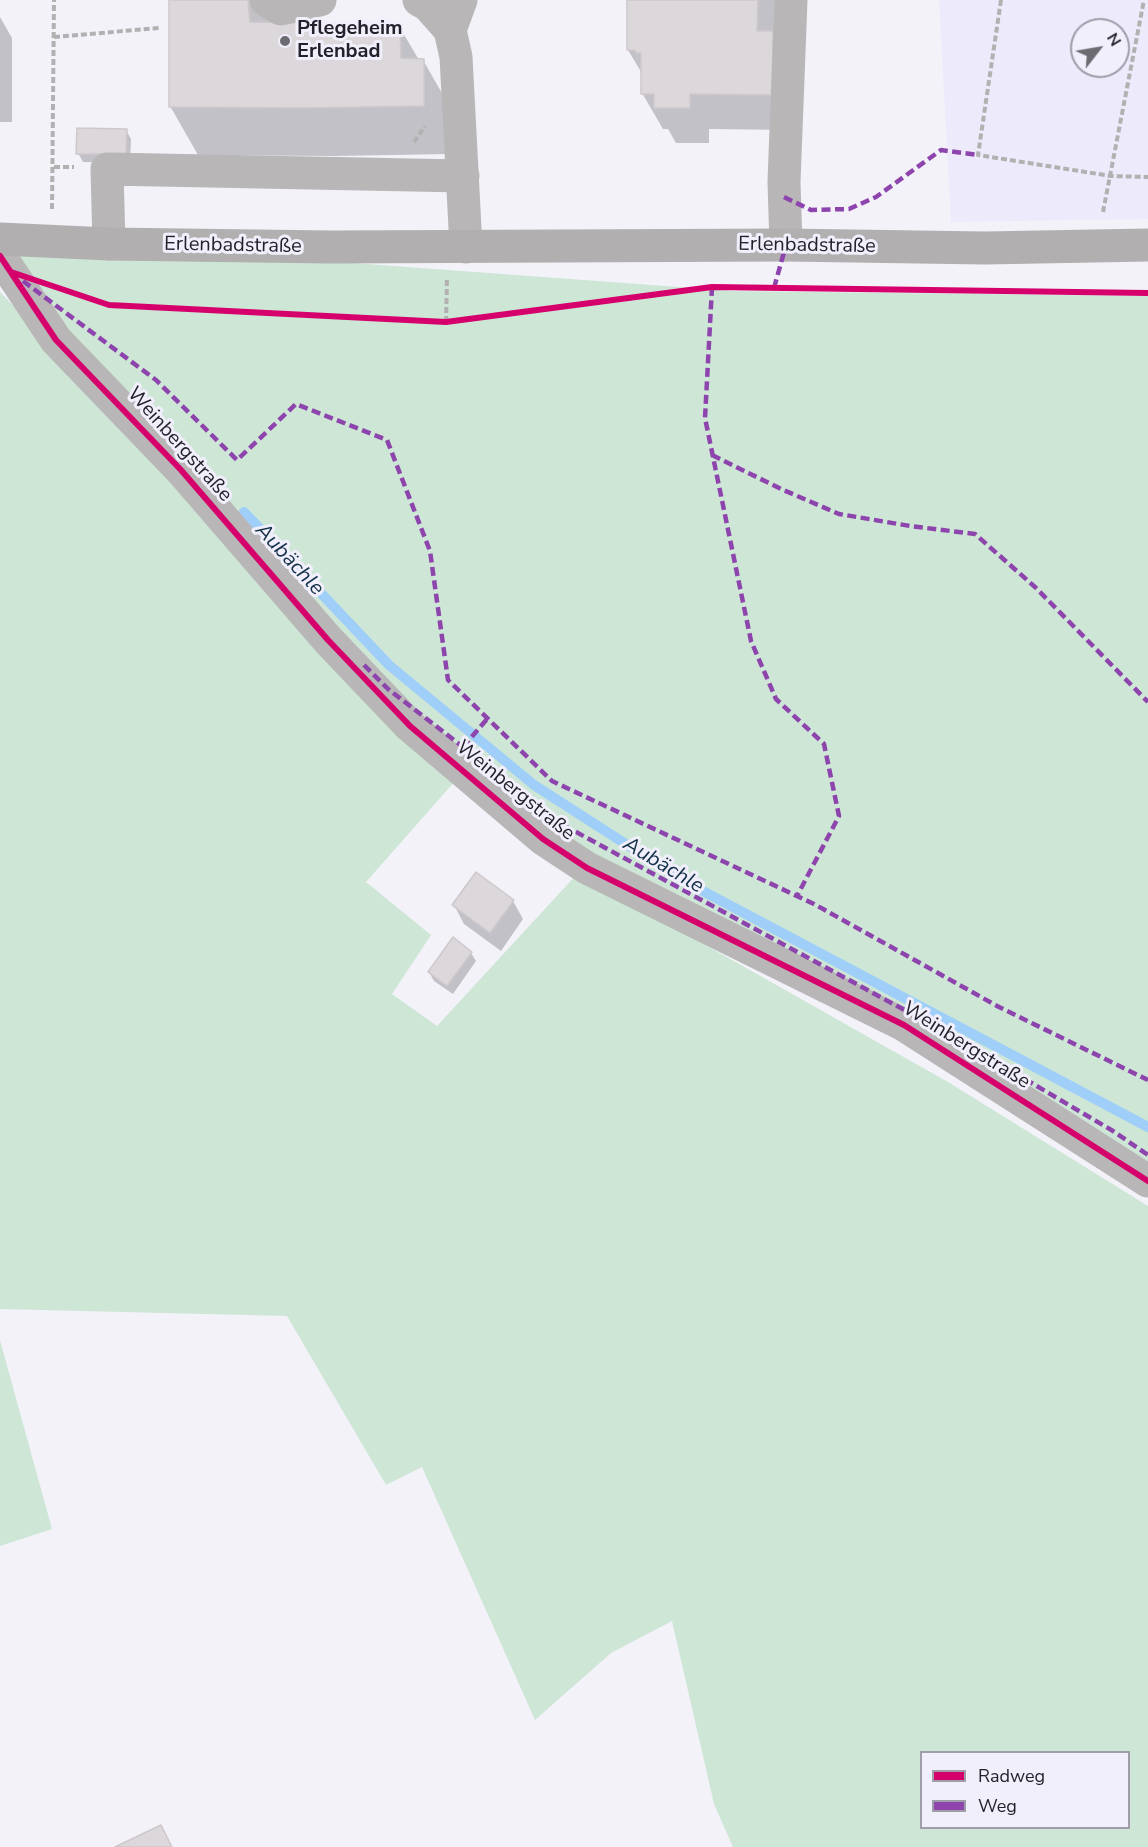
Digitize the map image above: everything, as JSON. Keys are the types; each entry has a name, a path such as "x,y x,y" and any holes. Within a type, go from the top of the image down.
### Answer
{"main road":[{"name":"Erlenbadstraße","path":"0,239 109,244 330,248 786,245 985,248 1148,245"}],"street":[{"path":"266,0 281,9 320,0"},
{"path":"419,0 428,5 450,30 456,57 464,176 457,247"},
{"path":"450,30 461,0"},
{"path":"786,245 784,182 791,0"},
{"path":"109,244 107,169 464,176"},
{"name":"Weinbergstraße","path":"0,256 56,340 181,470 328,640 410,726 543,839 587,868 904,1025 1148,1181"}],"path":[{"path":"50,241 54,167 54,0"},
{"path":"1001,0 978,155 1111,176 1148,177"},
{"path":"1098,245 1144,0"},
{"path":"54,37 159,28"},
{"path":"376,174 407,151 428,121"},
{"path":"446,322 457,247"}],"shaded area":[{"path":"939,0 1148,0 1148,219 951,222"}],"green space":[{"path":"0,237 733,291 1148,296 1148,1173 592,857 469,768 39,309"},
{"path":"0,292 137,432 456,780 366,882 431,935 392,994 437,1026 578,873 948,1082 1148,1206 1148,1847 733,1847 714,1804 672,1621 611,1653 535,1720 422,1467 386,1485 287,1316 0,1309"},
{"path":"0,1340 52,1529 0,1546"}],"building":[{"name":"Pflegeheim Erlenbad","path":"169,0 248,0 250,22 400,24 401,58 424,59 424,106 169,107"},
{"path":"627,0 758,0 757,31 773,31 772,95 690,94 690,108 654,108 654,94 641,94 641,53 627,50"},
{"path":"77,128 127,129 126,154 76,154"},
{"path":"476,872 514,900 490,933 452,905"},
{"path":"453,937 472,952 447,986 428,972"},
{"path":"161,1825 172,1847 115,1847"}],"waterway":[{"name":"Aubächle","path":"244,512 389,665 534,785 680,879 1148,1127"}],"marked path":[{"path":"784,197 811,210 849,209 876,197 941,150 978,155"},
{"path":"774,288 786,245"},
{"path":"23,281 156,380 237,460 296,404 387,440 430,551 448,680 552,781 814,904 999,1007 1148,1080"},
{"path":"712,287 705,418 751,641 776,699 824,744 839,816 797,896"},
{"path":"712,455 839,514 975,534 1035,587 1148,702"},
{"path":"364,665 388,689 565,826 945,1032 1113,1131 1148,1155"},
{"path":"463,747 487,719"}],"cycle path":[{"path":"0,256 56,340 181,470 328,640 410,726 543,839 587,868 904,1025 1148,1181"},
{"path":"11,272 109,305 446,322 712,287 1148,293"}],"place":[{"name":"Pflegeheim Erlenbad","path":"285,41"}]}
